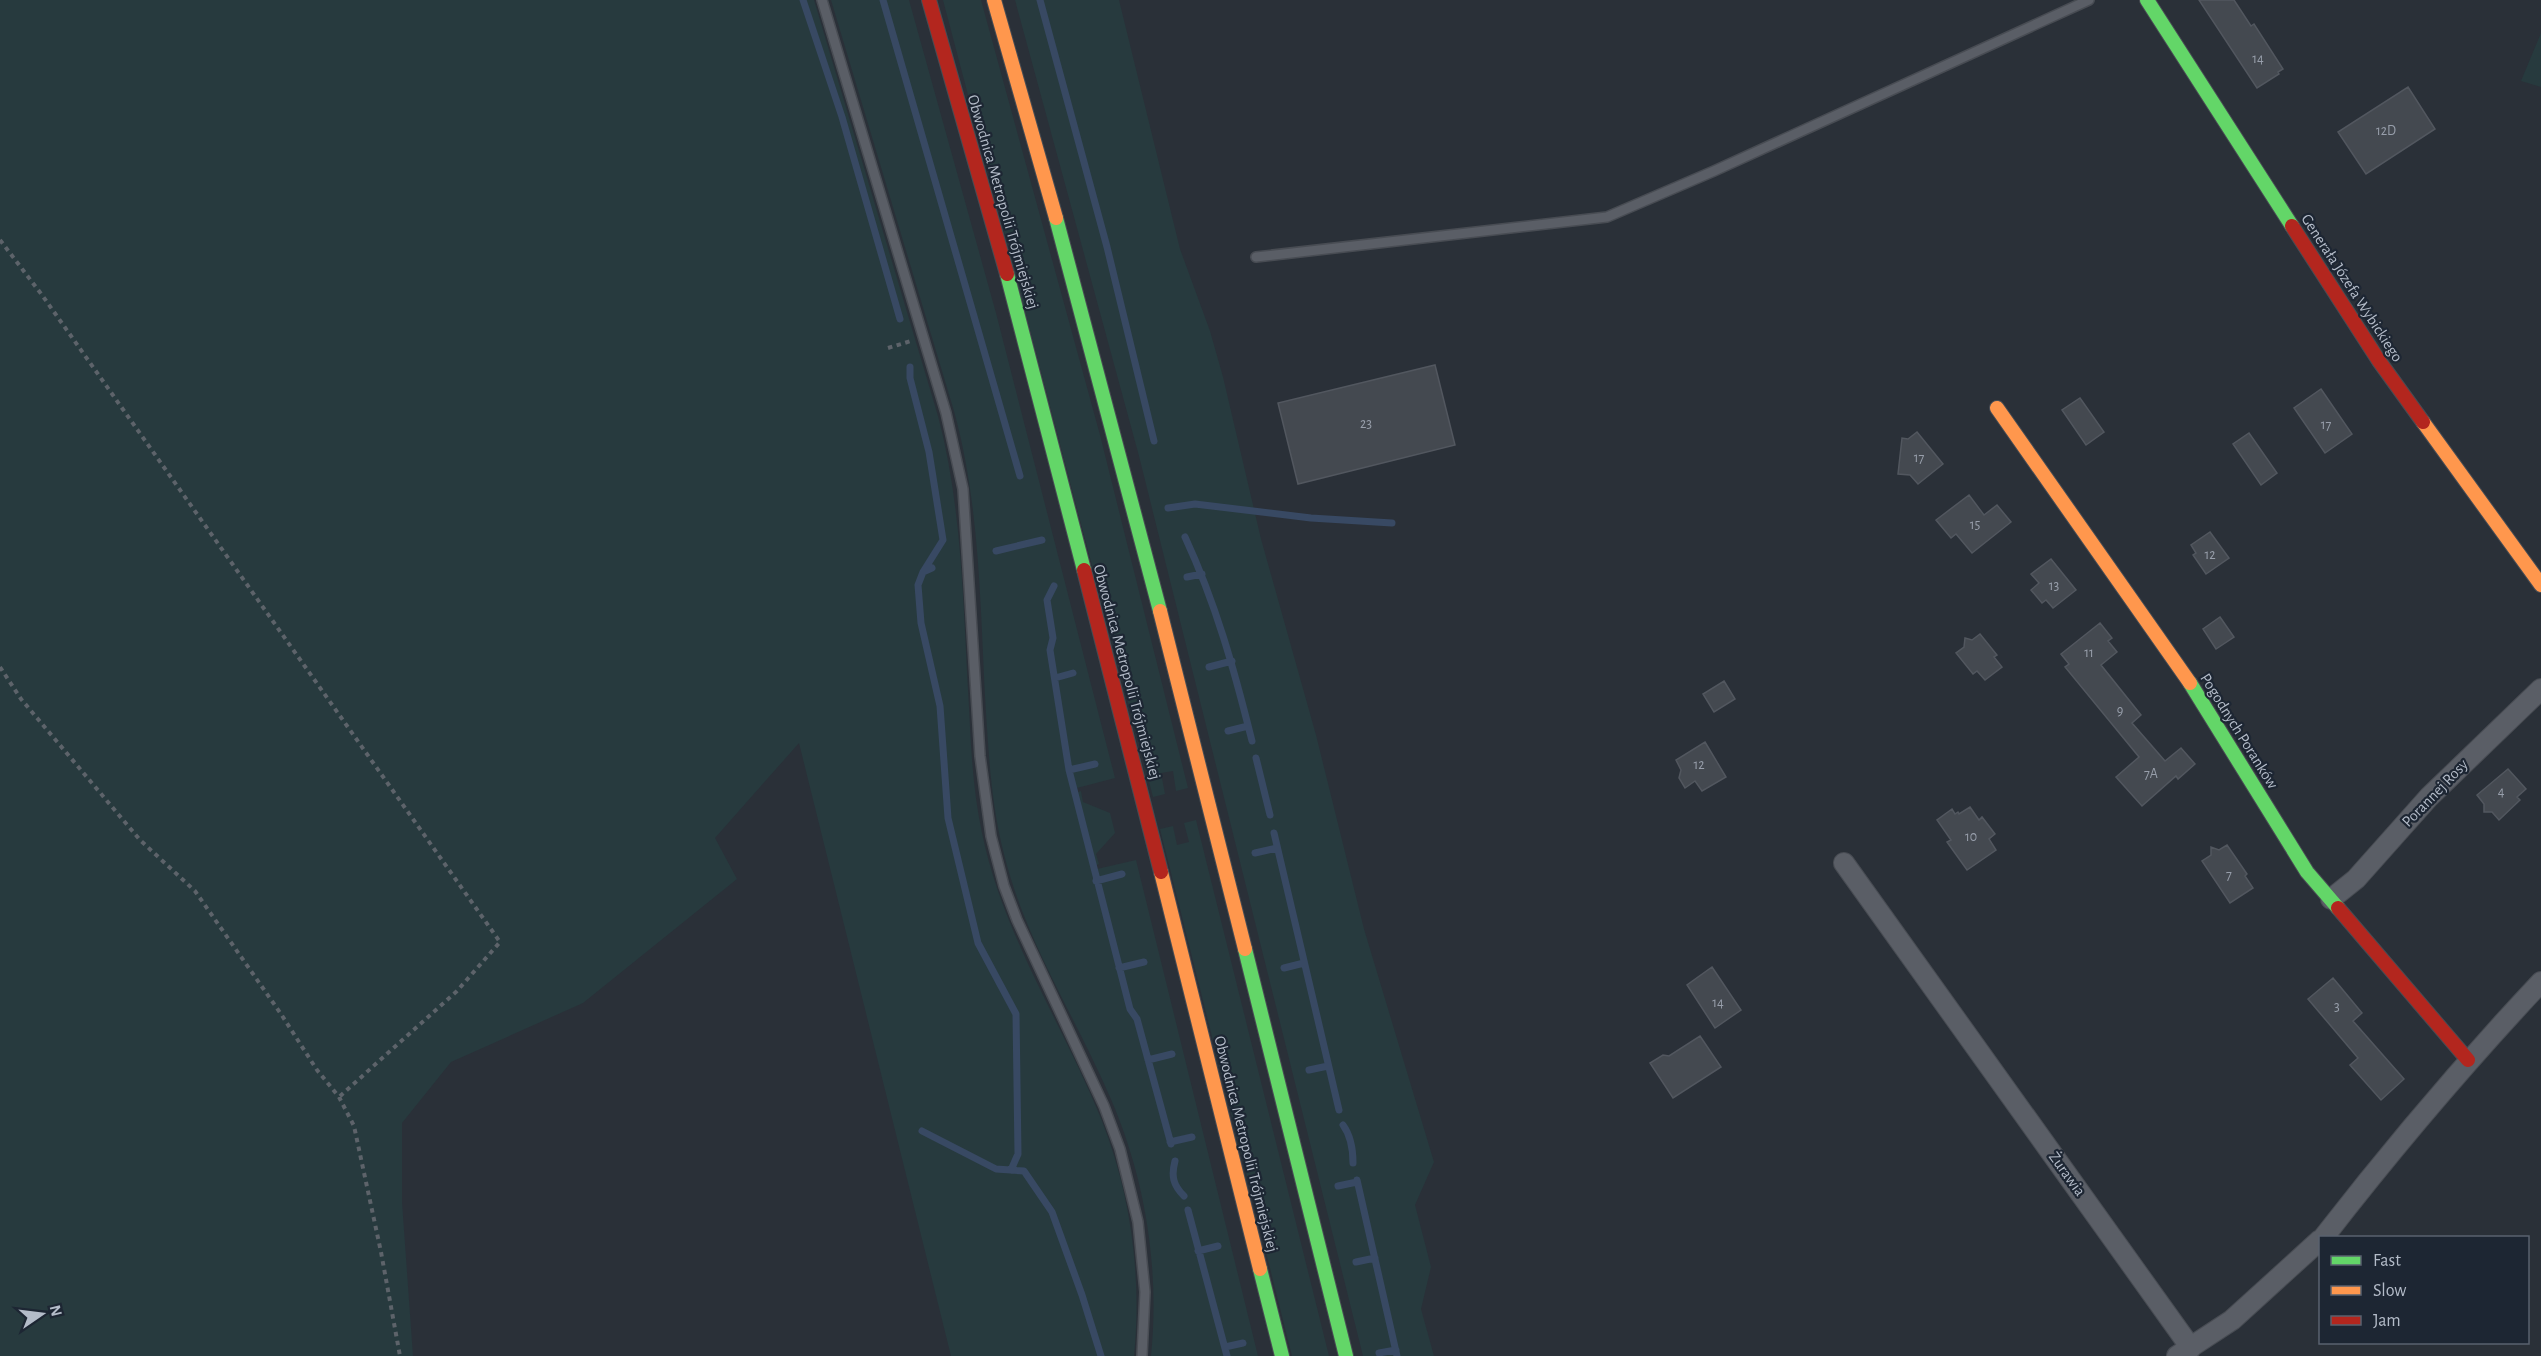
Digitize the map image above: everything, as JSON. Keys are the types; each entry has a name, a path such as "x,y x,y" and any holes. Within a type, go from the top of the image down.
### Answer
{"main road":[{"name":"Obwodnica Metropolii Trójmiejskiej","path":"929,0 1009,283 1140,787 1282,1356"},
{"path":"994,0 1070,267 1201,775 1346,1356"},
{"name":"Generała Józefa Wybickiego","path":"2146,0 2379,361 2541,585"},
{"name":"Pogodnych Poranków","path":"1997,408 2192,685 2307,872 2468,1060"}],"street":[{"name":"Porannej Rosy","path":"2331,899 2356,879 2428,797 2541,689"},
{"name":"Żurawia","path":"1844,863 2188,1353 2232,1320 2319,1242"},
{"name":"Żurawia","path":"2324,1236 2375,1170 2468,1060 2541,982"}],"lane":[{"path":"822,0 946,413 963,489 980,756 991,836 1004,886 1017,920 1104,1106 1120,1149 1138,1222 1145,1292 1142,1356"},
{"path":"1256,257 1608,217 2089,0"}],"path":[{"path":"0,240 500,942 457,991 339,1097"},
{"path":"888,348 923,338"},
{"path":"0,667 21,699 140,840 195,891 317,1070 339,1097 354,1126 400,1356"}],"green space":[{"path":"0,0 814,0 938,416 946,452 953,488 961,560 972,754 976,802 982,833 1004,908 1035,979 1087,1085 1112,1149 1132,1237 1136,1296 1134,1356 951,1356 799,743 715,838 737,879 583,1003 451,1062 402,1123 402,1202 413,1356 0,1356"},
{"path":"831,0 909,0 996,313 1115,778 1077,788 1078,792 1081,791 1083,802 1110,813 1115,833 1096,854 1099,864 1096,865 1097,869 1136,860 1258,1356 1151,1356 1153,1290 1151,1256 1141,1191 1122,1127 1110,1097 1024,917 1004,854 992,784 978,561 970,485 963,448 954,411"},
{"path":"943,0 981,0 1100,435 1188,788 1176,791 1173,771 1161,773 1165,794 1153,797"},
{"path":"1015,0 1119,0 1180,249 1210,331 1223,377 1261,539 1316,735 1364,929 1434,1162 1415,1205 1431,1267 1421,1309 1434,1356 1363,1356 1139,456"},
{"path":"2541,33 2541,87 2521,81"},
{"path":"1196,820 1329,1356 1292,1356 1160,829 1173,826 1177,845 1189,842 1184,823"}],"building":[{"path":"2199,0 2234,0 2251,26 2254,24 2283,69 2278,72 2279,74 2257,88"},
{"path":"2408,87 2435,129 2366,174 2338,132"},
{"path":"1435,365 1455,445 1298,484 1278,403"},
{"path":"2321,389 2352,434 2325,453 2294,408"},
{"path":"2080,398 2104,432 2086,445 2062,410"},
{"path":"1917,432 1943,464 1918,484 1910,475 1898,474 1902,438 1908,439"},
{"path":"2249,433 2277,473 2261,485 2233,444"},
{"path":"1969,495 1984,515 1997,505 2011,522 1972,553 1956,534 1951,538 1936,520"},
{"path":"2210,532 2229,558 2206,574 2193,555 2196,553 2191,545"},
{"path":"2051,559 2076,590 2053,608 2046,600 2042,603 2031,590 2039,583 2031,574"},
{"path":"2220,617 2234,637 2216,649 2203,629"},
{"path":"2100,623 2112,638 2108,641 2117,652 2101,665 2141,715 2132,723 2165,761 2181,748 2195,764 2178,779 2176,776 2142,806 2116,777 2139,757 2065,667 2069,664 2061,654"},
{"path":"1980,634 1997,655 1994,657 2002,667 1985,680 1977,671 1973,674 1956,653 1964,647 1965,638 1972,640"},
{"path":"1724,681 1735,699 1714,712 1703,694"},
{"path":"1705,742 1726,777 1702,791 1695,781 1685,788 1679,778 1681,770 1676,760"},
{"path":"2508,769 2526,789 2517,797 2520,800 2499,820 2492,812 2484,812 2484,804 2477,795"},
{"path":"1970,807 1979,820 1982,817 1995,834 1989,839 1996,850 1967,870 1947,842 1951,840 1937,820 1952,809 1955,814 1958,812 1959,814"},
{"path":"2227,845 2247,874 2245,876 2253,888 2230,903 2202,861 2211,855 2211,847 2219,850"},
{"path":"1712,967 1741,1010 1715,1028 1687,985"},
{"path":"2333,978 2362,1013 2353,1021 2404,1079 2381,1100 2350,1065 2358,1058 2308,999"},
{"path":"1700,1036 1721,1067 1673,1098 1650,1063 1663,1055 1669,1056"}],"waterway":[{"path":"803,0 842,117 900,319"},
{"path":"883,0 1020,476"},
{"path":"1040,0 1107,247 1154,441"},
{"path":"910,367 910,378 929,452 943,540 923,572"},
{"path":"1168,508 1195,504 1311,518 1392,523"},
{"path":"1185,537 1206,587 1223,637 1252,741"},
{"path":"996,551 1042,540"},
{"path":"932,568 923,572 918,585 921,623 940,706 948,818 978,943 1016,1014 1018,1154 1011,1170"},
{"path":"1187,577 1202,574"},
{"path":"1054,586 1047,600 1053,638 1050,650 1069,770 1130,1009 1137,1019 1171,1144"},
{"path":"1209,667 1232,661"},
{"path":"1055,678 1073,673"},
{"path":"1228,731 1248,726"},
{"path":"1256,758 1270,815"},
{"path":"1069,770 1095,764"},
{"path":"1274,833 1339,1110"},
{"path":"1255,853 1277,848"},
{"path":"1096,881 1122,874"},
{"path":"1119,968 1144,962"},
{"path":"1284,968 1304,963"},
{"path":"1148,1060 1172,1054"},
{"path":"1309,1070 1328,1066"},
{"path":"1343,1125 1351,1143 1353,1163"},
{"path":"922,1131 996,1169 1024,1171 1052,1212 1101,1356"},
{"path":"1170,1142 1192,1137"},
{"path":"1175,1161 1174,1180 1184,1196"},
{"path":"1357,1180 1397,1356"},
{"path":"1338,1186 1357,1182"},
{"path":"1188,1210 1227,1356"},
{"path":"1198,1251 1218,1246"},
{"path":"1356,1262 1375,1258"},
{"path":"1225,1347 1243,1343"},
{"path":"1379,1353 1396,1350"}],"traffic: fast":[{"path":"2147,0 2292,226"},
{"path":"1056,218 1160,611"},
{"path":"1007,274 1084,570"},
{"path":"2190,683 2307,872 2338,908"},
{"path":"1245,949 1346,1356"},
{"path":"1260,1269 1282,1356"}],"traffic: slow":[{"path":"994,0 1056,218"},
{"path":"1997,408 2190,683"},
{"path":"2423,422 2541,585"},
{"path":"1160,611 1245,949"},
{"path":"1161,872 1260,1269"}],"traffic: jam":[{"path":"929,0 1007,274"},
{"path":"2292,226 2379,361 2423,422"},
{"path":"1084,570 1161,872"},
{"path":"2338,908 2468,1060"}]}
